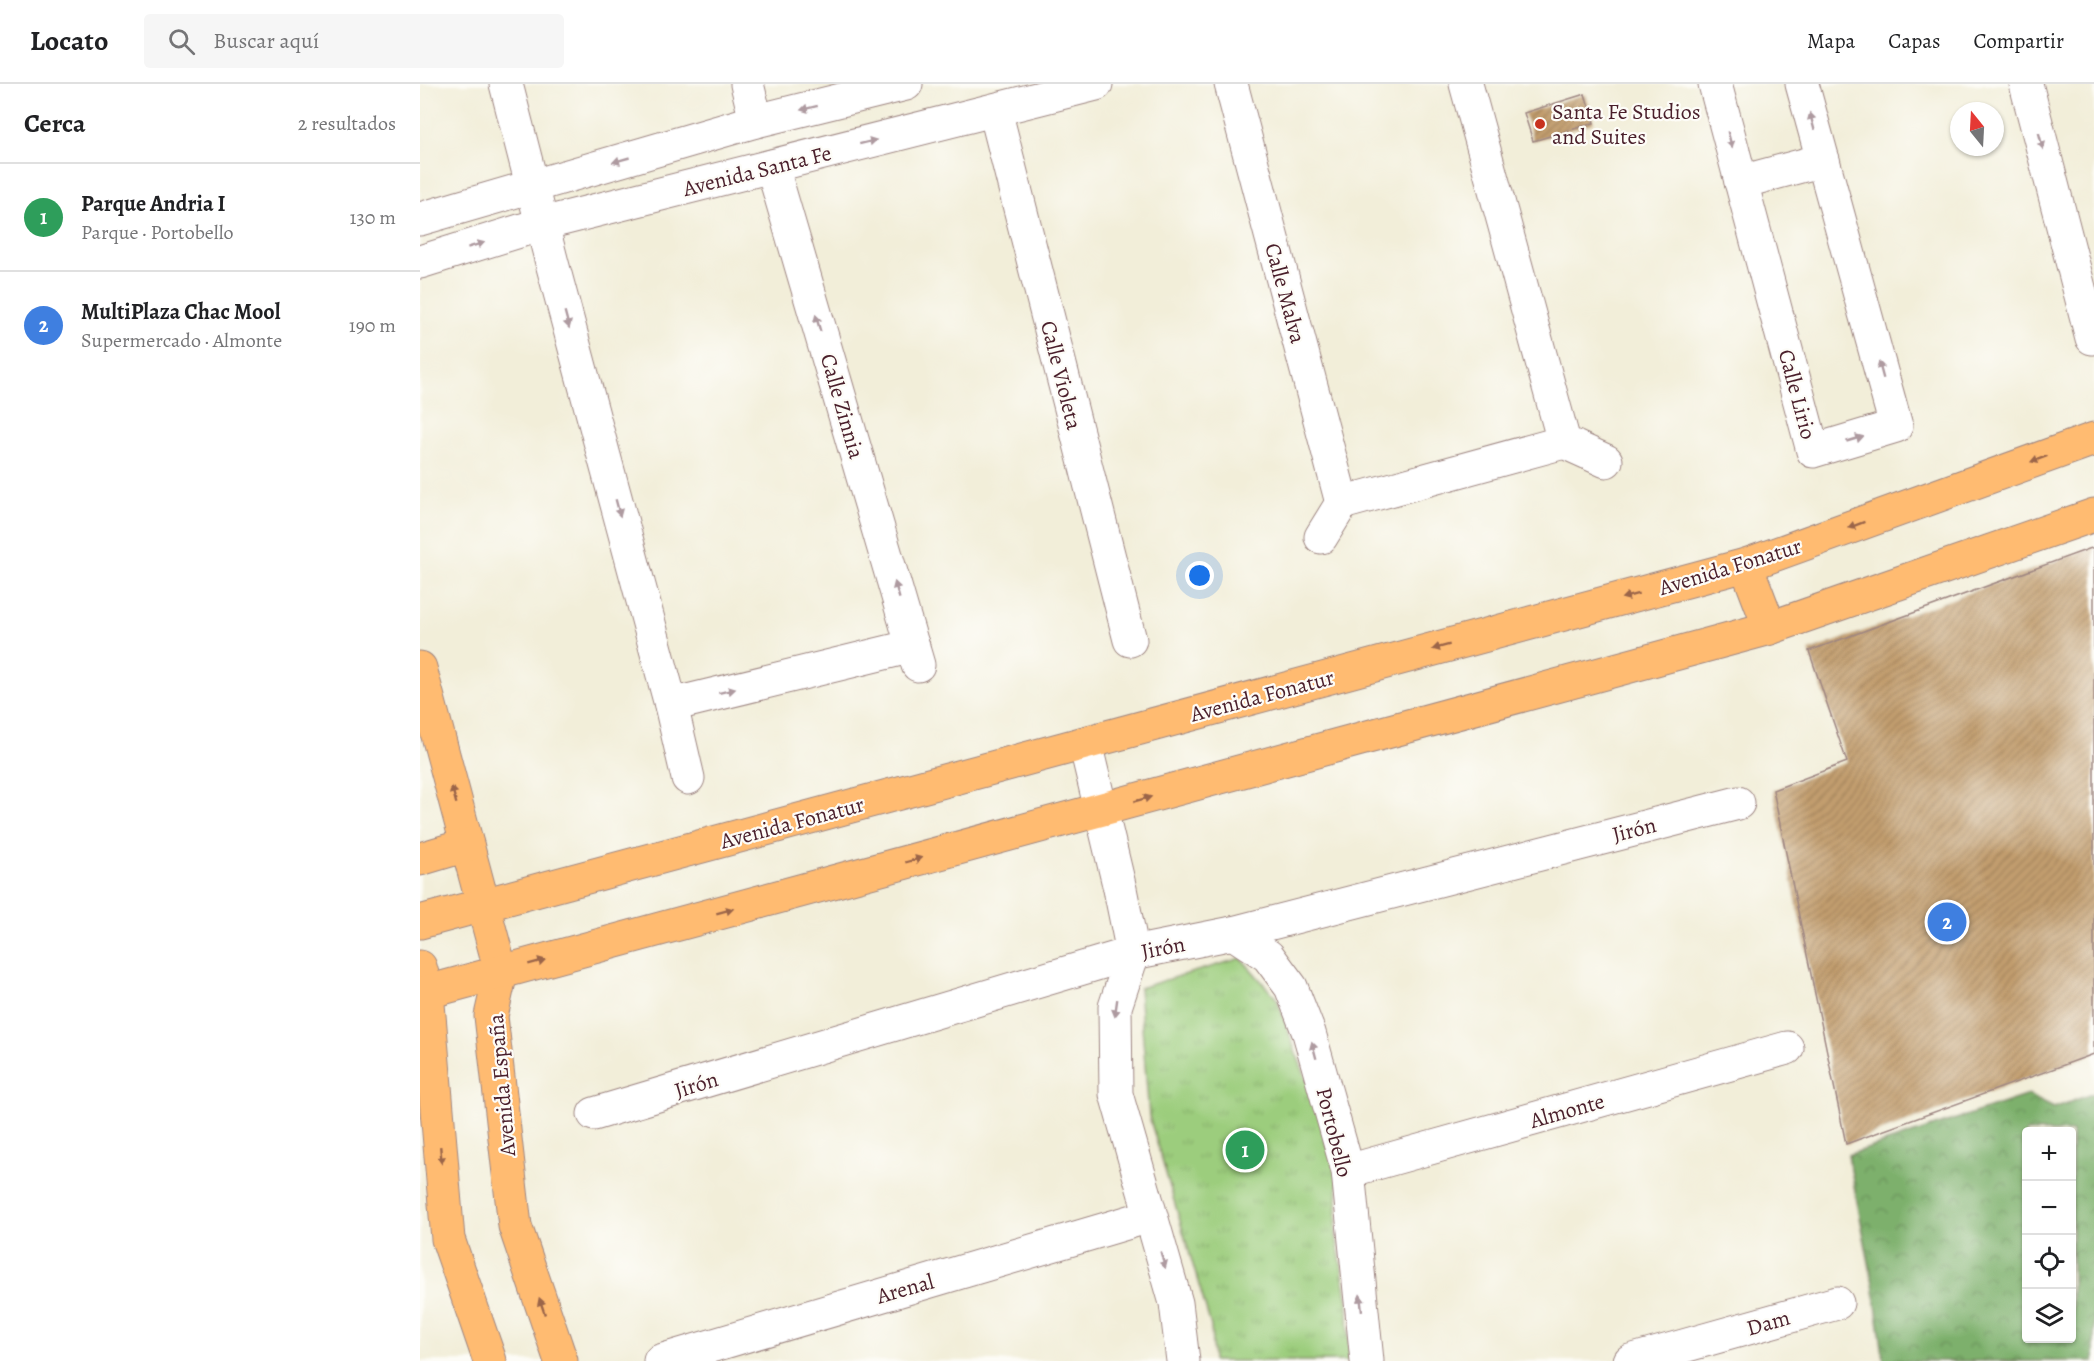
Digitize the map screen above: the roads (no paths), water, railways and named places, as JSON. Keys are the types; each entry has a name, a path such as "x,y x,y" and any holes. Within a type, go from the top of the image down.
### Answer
{"main road":[{"name":"Avenida Fonatur","path":"420,922 1746,565 2094,439"},
{"path":"490,1361 448,1239 422,984 501,972 1770,628 2094,514"},
{"path":"1746,565 1770,628"},
{"name":"Avenida España","path":"420,668 501,972 491,1016 515,1226 561,1361"},
{"path":"420,859 467,845"}],"street":[{"path":"506,84 688,778"},
{"path":"747,84 756,122"},
{"name":"Avenida Santa Fe","path":"420,219 756,122 906,84"},
{"name":"Avenida Santa Fe","path":"420,262 542,224 1096,84"},
{"name":"Calle Malva","path":"1231,84 1341,503"},
{"path":"1466,84 1564,442"},
{"name":"Calle Lirio","path":"1715,84 1814,451 1896,426 1802,84"},
{"path":"2026,84 2086,284 2092,338"},
{"name":"Calle Violeta","path":"995,110 1130,640"},
{"path":"1741,182 1823,160"},
{"name":"Calle Zinnia","path":"670,705 916,656 772,166"},
{"path":"1321,537 1341,503 1564,442 1606,461"},
{"path":"1085,743 1133,953 1115,1007 1116,1094 1176,1303 1183,1361"},
{"name":"Jirón","path":"594,1114 1133,953 1233,933 1738,803"},
{"name":"Portobello","path":"1233,933 1268,956 1291,987 1309,1033 1348,1171 1367,1361"},
{"name":"Almonte","path":"1348,1171 1787,1048"},
{"name":"Arenal","path":"660,1360 1150,1216"},
{"name":"Dam","path":"1630,1361 1837,1303"}],"place":[{"name":"Santa Fe Studios and Suites","path":"1540,124"},
{"name":"MultiPlaza Chac Mool","path":"1947,922"},
{"name":"Parque Andria I","path":"1245,1150"}]}
